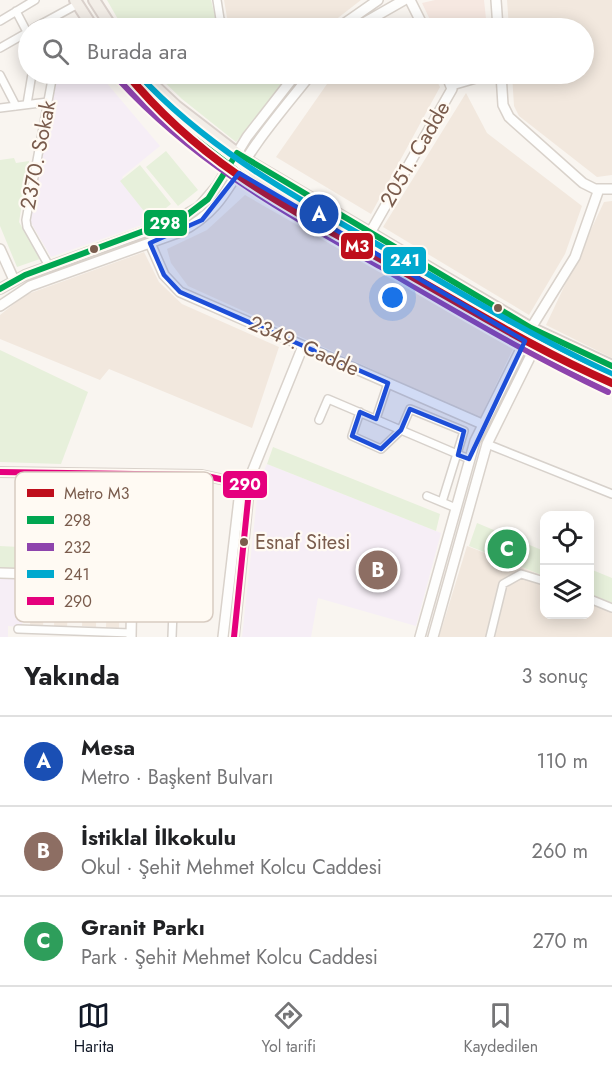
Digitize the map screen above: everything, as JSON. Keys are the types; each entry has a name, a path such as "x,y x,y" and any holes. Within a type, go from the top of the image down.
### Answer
{"main road":[{"path":"94,0 106,18"},
{"path":"76,2 86,18"},
{"path":"136,84 173,122 239,173 530,344 612,384"},
{"path":"153,84 177,106 246,160 531,328 612,366"}],"street":[{"path":"0,21 35,0"},
{"path":"217,0 220,18"},
{"path":"352,18 378,0"},
{"path":"372,18 404,0"},
{"path":"410,0 419,18"},
{"path":"496,0 497,18"},
{"path":"51,18 76,2"},
{"path":"16,11 21,18"},
{"path":"0,48 18,38"},
{"path":"0,75 16,106"},
{"path":"27,104 31,84"},
{"name":"2370. Sokak","path":"49,266 27,227 26,220 51,84"},
{"path":"0,289 14,280 49,266 187,215 207,199 286,84"},
{"path":"0,306 30,286 180,232 202,220 218,204 246,160 303,84"},
{"path":"452,86 459,84"},
{"path":"502,84 503,105 514,123 583,183 598,189 612,189"},
{"name":"2051. Cadde","path":"370,233 452,86"},
{"path":"0,108 48,102"},
{"path":"531,328 575,257 598,189"},
{"name":"2349. Cadde","path":"150,243 164,275 180,292 482,424"},
{"path":"0,249 14,280"},
{"path":"420,637 469,459 482,424 530,344"},
{"path":"433,637 487,444 530,344"},
{"path":"223,637 238,499 245,488 303,346"},
{"path":"376,419 388,383"},
{"path":"319,420 328,399 469,459"},
{"path":"360,412 352,436 381,449 402,430 410,409 464,431 442,502"},
{"path":"487,444 612,494"},
{"path":"0,472 15,472"},
{"path":"213,478 245,488"},
{"path":"234,637 248,500 245,488"},
{"path":"427,496 456,508"},
{"path":"0,573 15,573"},
{"path":"490,637 503,584 521,573 540,580"},
{"path":"594,601 612,608"},
{"path":"172,637 173,622"},
{"path":"18,629 131,635"}],"highlighted area":[{"path":"239,173 525,341 469,459 458,455 464,431 410,409 401,430 381,449 352,436 360,412 376,419 388,383 180,292 164,275 150,243 202,220"}],"shaded area":[{"path":"224,0 361,0 338,18 227,18"},
{"path":"435,0 484,0 486,18 429,18 422,3"},
{"path":"507,0 612,0 612,175 597,177 519,116 514,106 513,84 594,84 594,18 508,18"},
{"path":"55,84 107,84 160,146 122,177 150,222 51,257 30,221"},
{"path":"327,84 438,84 440,87 371,214 276,157"},
{"path":"466,93 487,133 582,206 565,254 529,315 383,227"},
{"path":"245,195 513,349 480,418 188,286 171,263 167,249 207,230"},
{"path":"612,201 612,358 546,325 604,202"},
{"path":"144,252 159,282 182,304 279,347 252,428 109,369 100,380 0,339 0,315 25,295"},
{"path":"267,464 441,533 416,626 318,598 311,637 242,637 259,480"},
{"path":"467,546 540,574 540,619 594,619 594,596 612,603 612,637 439,637"},
{"path":"0,577 15,577 15,622 22,622 22,627 8,626 8,637 0,637"},
{"path":"30,622 43,622 43,627 30,627"},
{"path":"54,622 67,622 67,628 54,628"},
{"path":"82,622 96,622 96,627 82,626"},
{"path":"106,622 119,622 119,629 106,629"}],"green space":[{"path":"107,0 211,0 215,18 117,18"},
{"path":"166,84 283,84 236,142"},
{"path":"166,151 198,190 178,206 146,167"},
{"path":"14,158 16,163 29,161 19,222 40,259 17,267 0,226 0,160"},
{"path":"140,165 171,204 151,220 120,181"},
{"path":"0,350 88,392 61,464 0,462"},
{"path":"273,447 440,514 436,531 267,464"},
{"path":"477,523 540,549 540,574 469,546"},
{"path":"0,546 15,547 15,568 0,568"},
{"path":"594,571 612,578 612,603 594,596"}],"metro line":[{"name":"M3","path":"136,84 158,109 191,139 225,166 261,190 512,333 612,383"}],"transit line":[{"name":"232","path":"123,84 178,136 242,184 276,206 493,332 608,392"},
{"name":"298","path":"136,84 173,122 245,177"},
{"name":"241","path":"148,84 195,127 256,172 499,315 612,374"},
{"name":"298","path":"0,289 25,275 187,215 208,199 237,153 531,328 612,366"},
{"name":"290","path":"0,472 15,472"},
{"name":"290","path":"213,477 247,485 244,492 248,500 234,637"}],"place":[{"name":"Mesa","path":"319,214"},
{"name":"Esnaf Sitesi","path":"244,542"},
{"name":"Granit Parkı","path":"507,549"},
{"name":"İstiklal İlkokulu","path":"378,570"}]}
